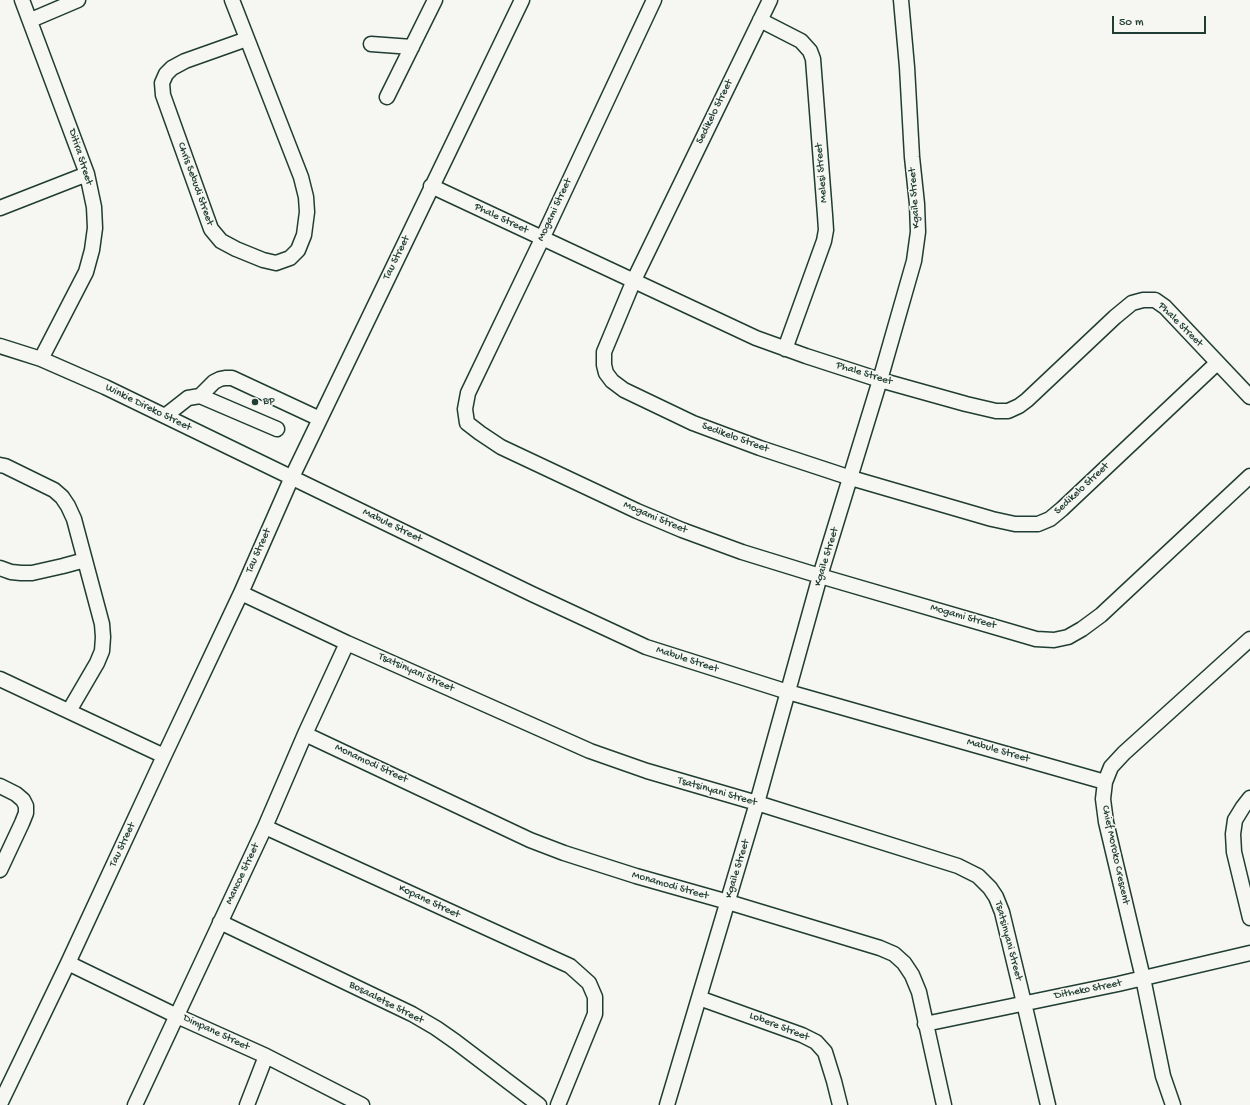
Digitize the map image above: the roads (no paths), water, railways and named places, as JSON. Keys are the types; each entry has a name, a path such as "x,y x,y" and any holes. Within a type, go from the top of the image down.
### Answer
{"street":[{"name":"Ditira Street","path":"22,0 31,20 87,174 94,207 95,228 92,250 86,272 41,359"},
{"path":"31,20 78,0"},
{"name":"Chris Sebudi Street","path":"232,0 301,177 306,197 307,212 304,235 298,250 290,258 276,263 263,260 236,249 221,241 211,229 163,95 162,83 166,74 172,68 185,61 247,39"},
{"path":"387,97 435,0"},
{"name":"Tau Street","path":"0,1104 68,963 241,592 292,477 522,0"},
{"name":"Mogami Street","path":"654,0 468,393 465,409 467,422 480,433 501,447 637,511 682,530 735,549 820,576 1036,639 1054,640 1068,637 1101,615 1250,476"},
{"name":"Sedikelo Street","path":"770,0 634,280 604,352 604,365 606,373 612,381 624,390 693,423 760,448 851,478 992,519 1015,524 1038,524 1050,519 1062,509 1217,363"},
{"name":"Kgaile Street","path":"667,1105 758,804 820,576 851,478 914,261 918,232 917,204 912,157 901,0"},
{"name":"Melesi Street","path":"760,20 801,40 810,51 813,59 822,176 826,230 824,241 785,349"},
{"path":"370,44 412,47"},
{"path":"0,208 87,174"},
{"name":"Phale Street","path":"431,186 756,338 880,380 966,404 996,411 1008,411 1027,400 1132,303 1143,300 1155,300 1165,307 1250,397"},
{"name":"Winkie Direko Street","path":"0,346 41,359 105,387 292,477"},
{"path":"200,396 214,382 220,379 232,378 320,419"},
{"path":"165,416 188,398 200,396 277,428"},
{"path":"0,465 54,490 62,497 74,519 102,624 102,651 97,663 69,712"},
{"name":"Mabule Street","path":"292,477 532,594 646,646 788,692 1104,782"},
{"path":"0,568 11,572 32,573 85,560"},
{"name":"Tsatsinyani Street","path":"241,592 347,643 590,750 647,771 958,866 978,876 990,888 996,897 1002,912 1048,1105"},
{"name":"Chief Moroko Crescent","path":"1173,1105 1163,1076 1143,978 1106,822 1103,799 1104,782 1111,767 1124,753 1250,639"},
{"name":"Mancoe Street","path":"135,1105 265,826 347,643"},
{"path":"0,679 164,756"},
{"name":"Monamodi Street","path":"305,734 530,840 564,854 880,948 894,954 904,963 912,975 919,992 944,1105"},
{"path":"0,786 16,794 23,800 26,806 26,813 0,870"},
{"path":"1250,798 1235,820 1233,834 1234,852 1250,918"},
{"name":"Kopane Street","path":"265,826 570,966 589,983 595,997 595,1014 558,1105"},
{"name":"Bosaaletse Street","path":"220,922 412,1014 456,1042 539,1105"},
{"name":"Ditheko Street","path":"925,1024 1143,978 1250,953"},
{"name":"Dimpane Street","path":"68,963 177,1016 266,1056 362,1105"},
{"name":"Lobere Street","path":"699,998 802,1035 816,1042 825,1052 840,1105"},
{"path":"247,1105 266,1056"}],"place":[{"name":"BP","path":"255,402"}]}
